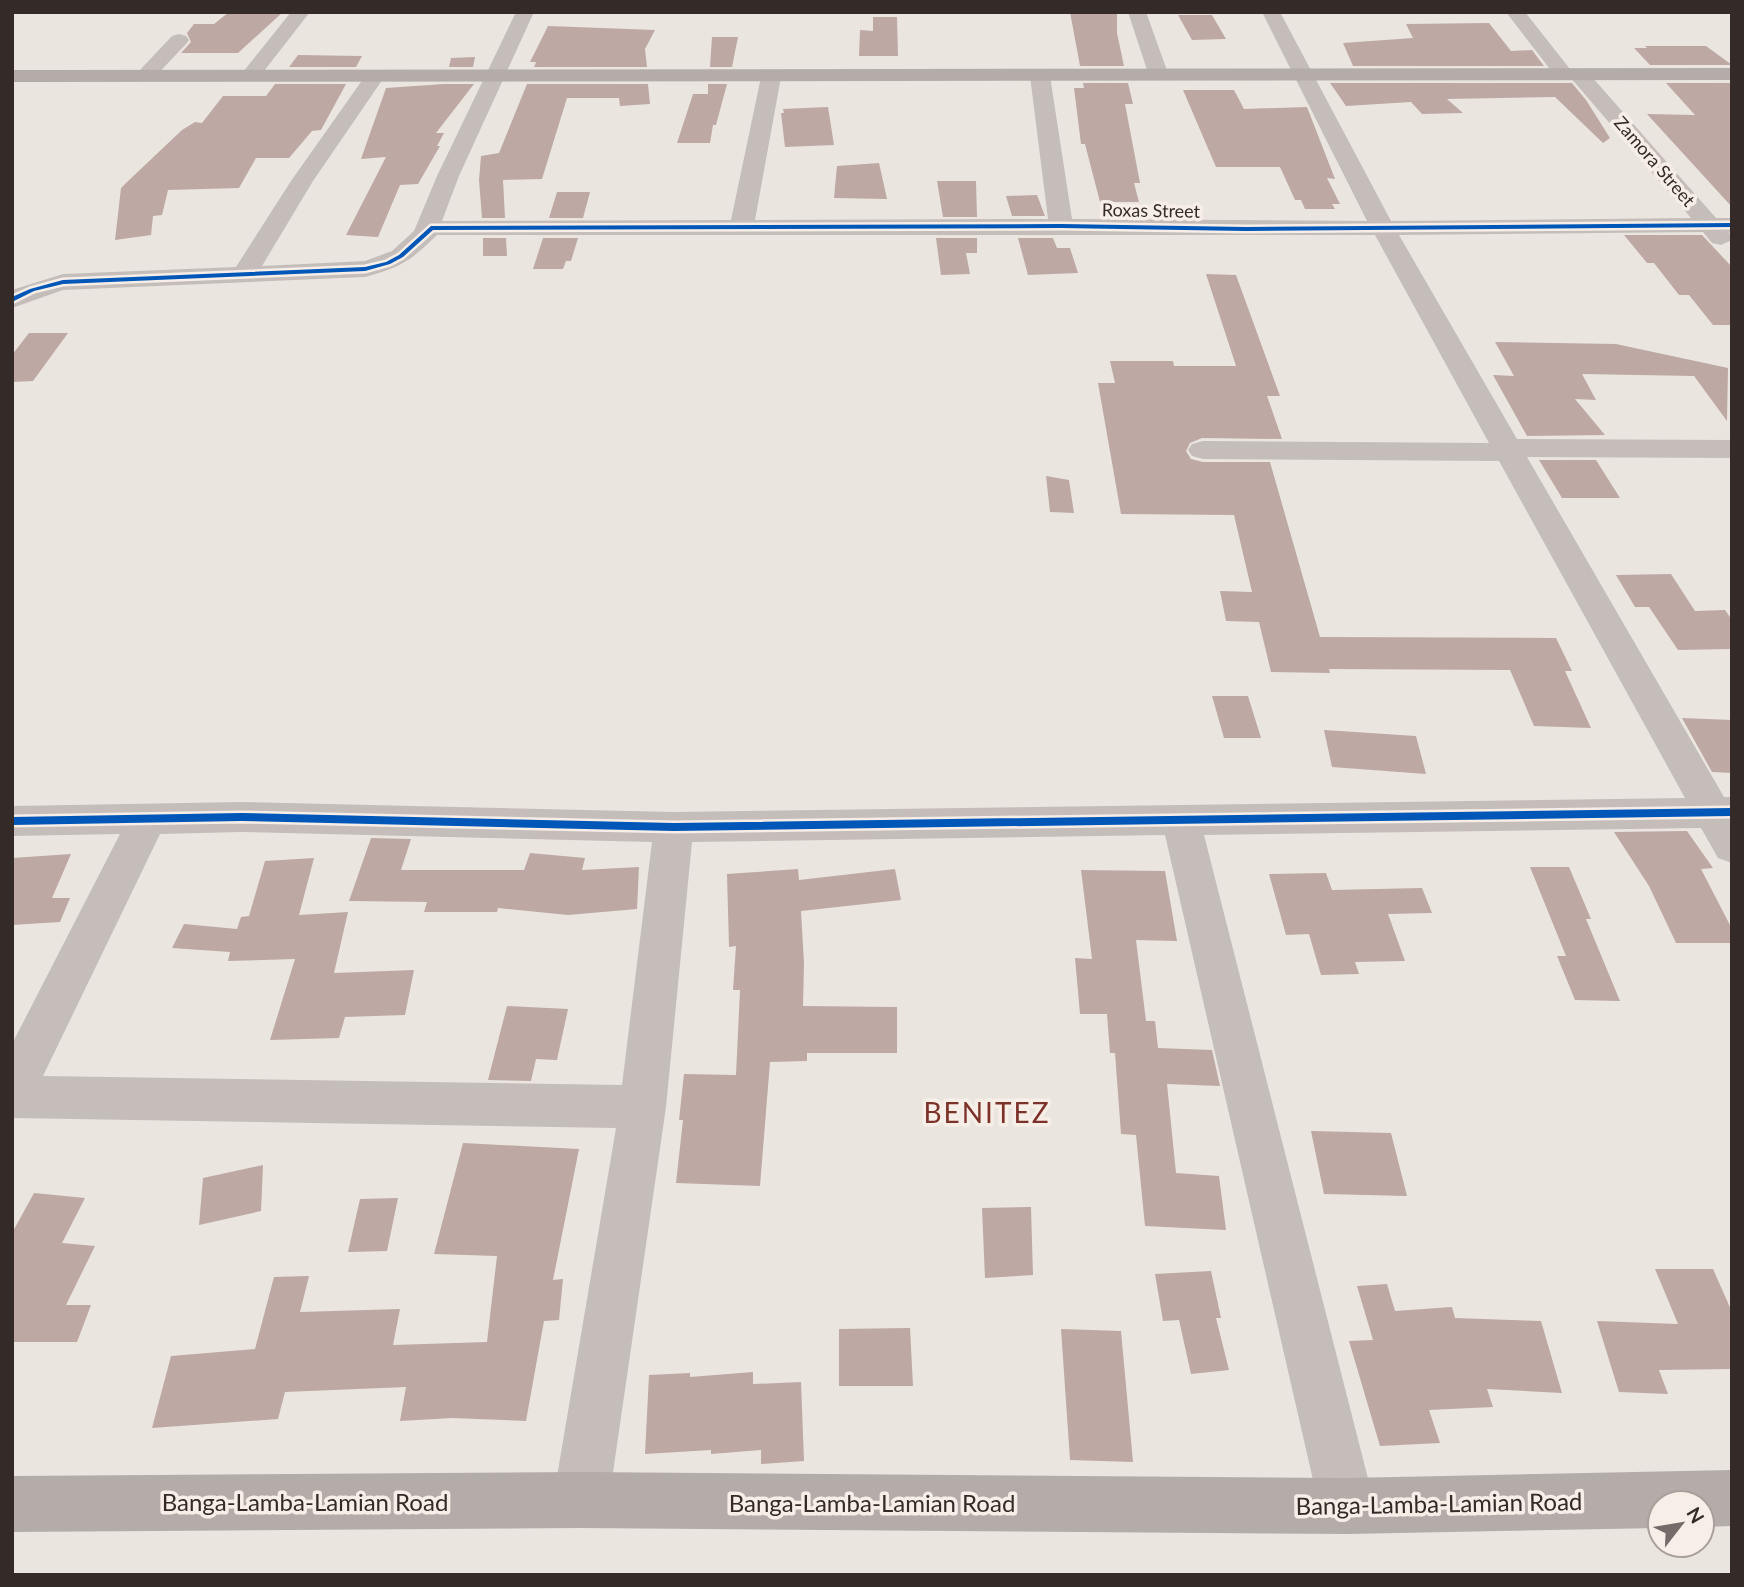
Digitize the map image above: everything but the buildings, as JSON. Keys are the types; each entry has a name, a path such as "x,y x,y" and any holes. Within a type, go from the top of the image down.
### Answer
{"main road":[{"path":"12,76 494,78 1732,74"},
{"name":"Banga-Lamba-Lamian Road","path":"12,1504 581,1500 1347,1506 1732,1498"}],"street":[{"path":"250,76 302,12"},
{"path":"12,300 46,285 108,279 337,272 379,266 401,256 426,231 524,12"},
{"path":"1137,12 1159,76"},
{"path":"1271,12 1383,228 1507,450 1723,811 1732,847"},
{"name":"Zamora Street","path":"1515,12 1570,73 1721,225 1732,250"},
{"path":"145,76 179,40"},
{"path":"244,275 302,181 376,76"},
{"path":"1040,76 1061,226"},
{"path":"743,227 771,77"},
{"name":"Roxas Street","path":"426,231 439,226 1383,228 1721,225"},
{"path":"12,273 46,285"},
{"path":"1203,450 1732,449"},
{"path":"12,821 241,817 674,827 1723,811"},
{"path":"12,1091 148,819"},
{"path":"1181,821 1347,1506"},
{"path":"581,1500 643,1107 674,827"},
{"path":"12,1097 643,1107"}],"cycle path":[{"path":"12,300 32,290 63,282 365,269 388,263 401,256 431,228 1061,226 1246,229 1732,225"},
{"path":"12,821 241,817 674,827 1732,812"}],"district":[{"name":"BENITEZ","path":"987,1112"}]}
